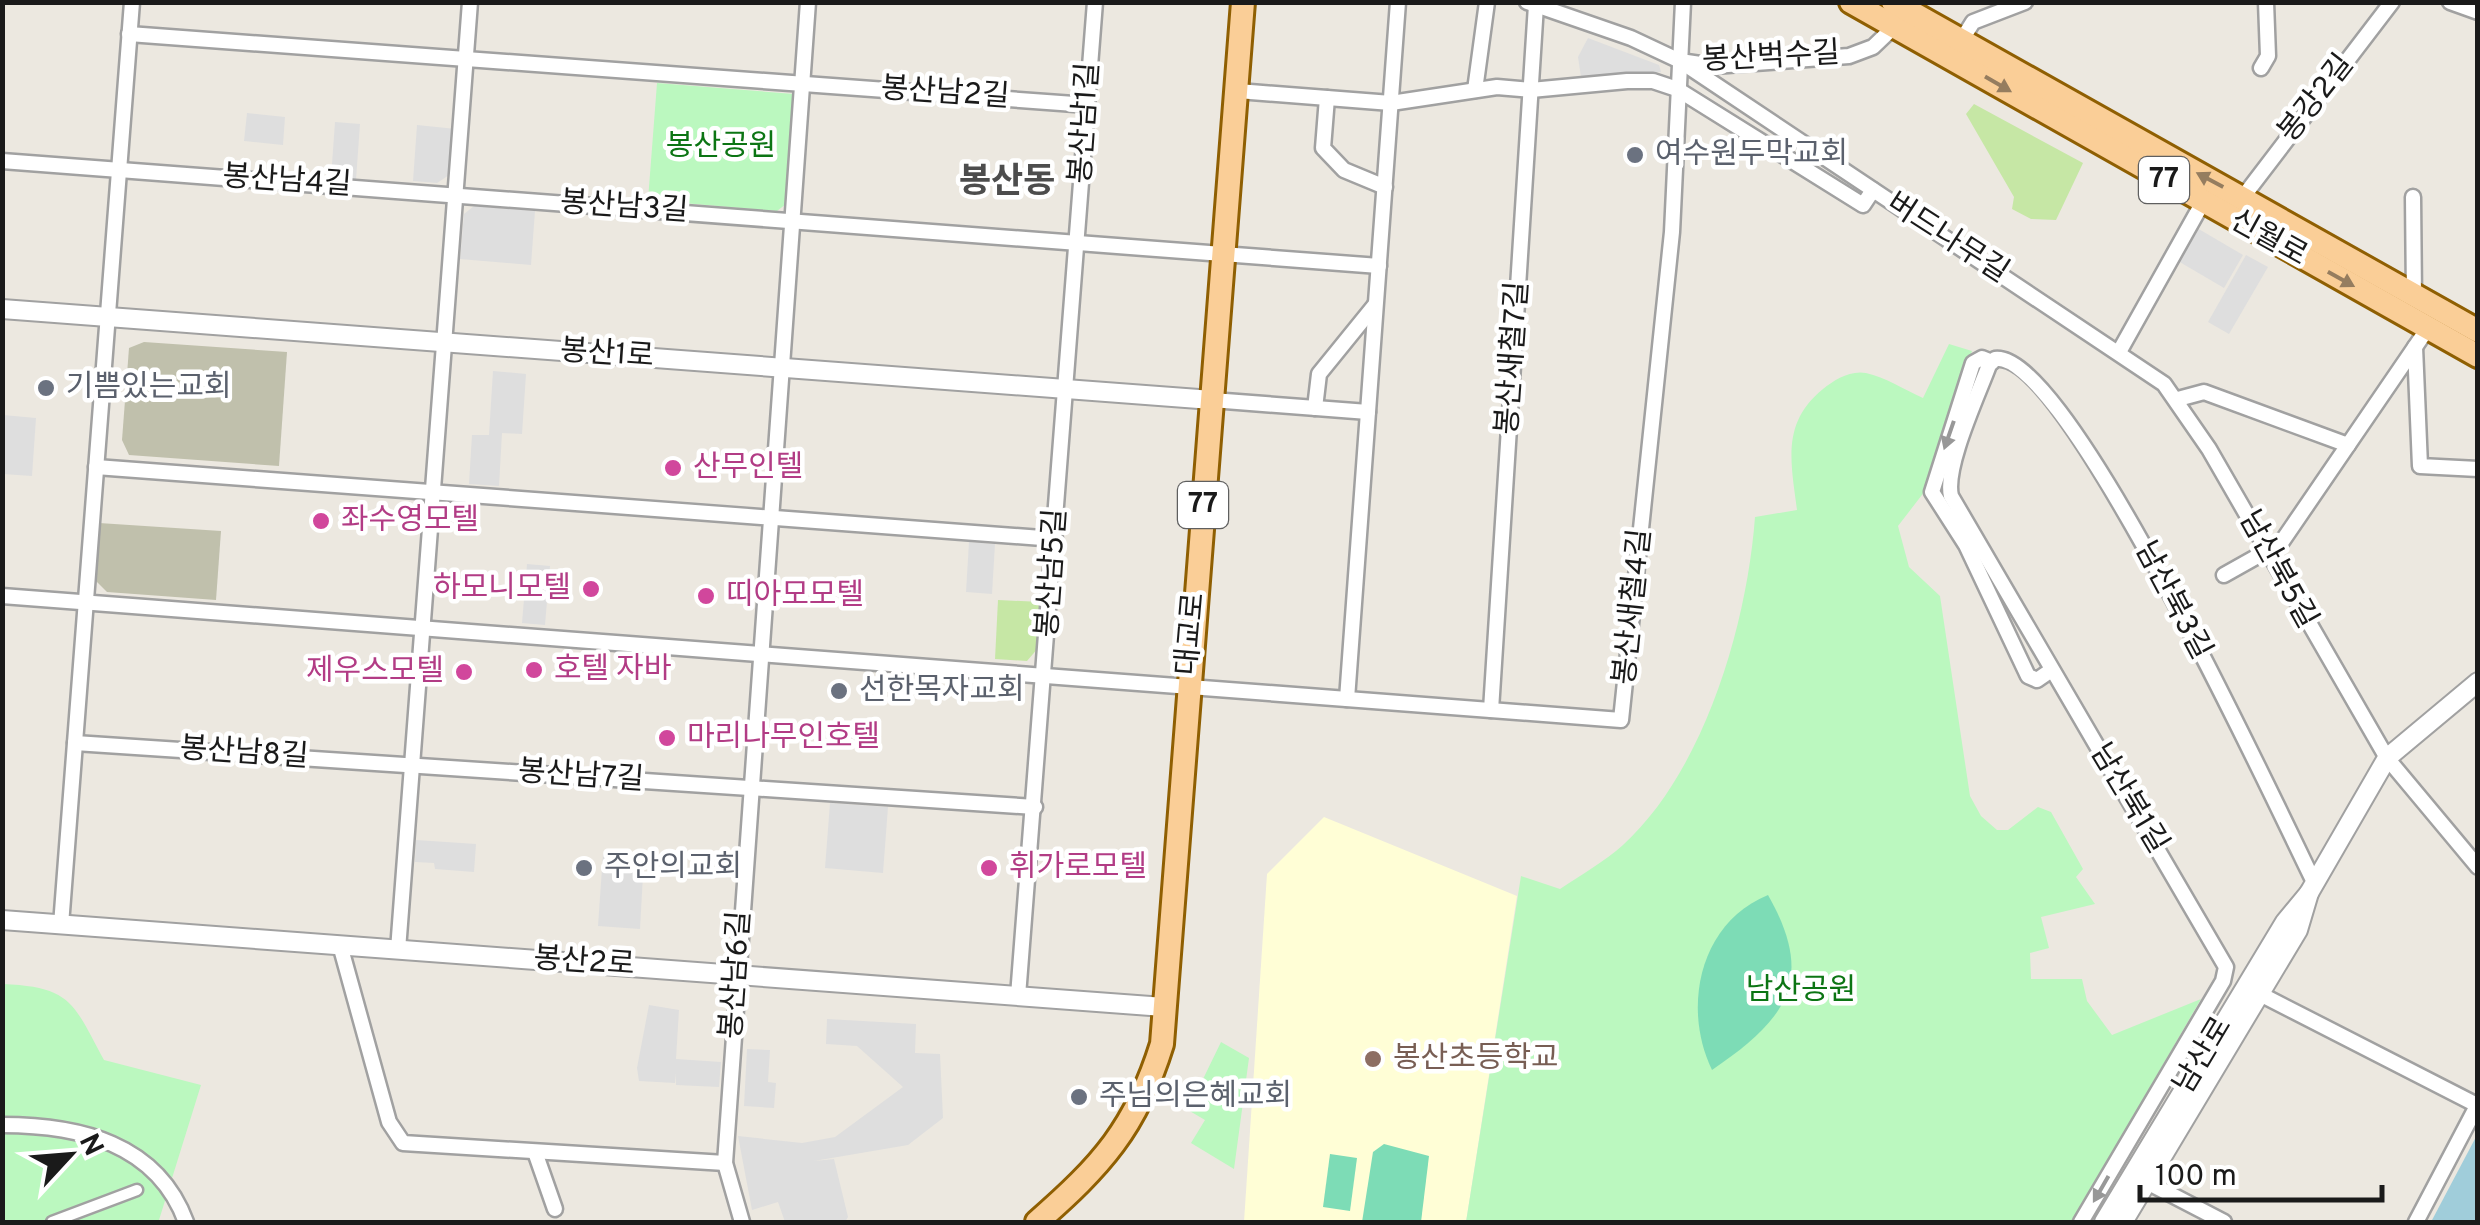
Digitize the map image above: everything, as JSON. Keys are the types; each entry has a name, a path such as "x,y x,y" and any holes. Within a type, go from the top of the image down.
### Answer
{"main road":[{"name":"대교로","path":"1037,1222 1087,1178 1125,1132 1151,1079 1162,1044 1243,2"},
{"name":"신월로","path":"1852,2 1902,10 1961,41 2478,331"},
{"name":"신월로","path":"1902,10 2422,338 2478,356"}],"street":[{"path":"61,925 132,2"},
{"path":"398,950 470,2"},
{"path":"781,368 808,2"},
{"name":"봉산남1길","path":"1066,389 1095,2"},
{"path":"1347,699 1398,2"},
{"path":"1475,90 1487,2"},
{"name":"봉산새철4길","path":"1045,676 1621,720 1672,232 1683,2"},
{"path":"1961,41 1973,22 2025,2"},
{"path":"2261,68 2268,56 2266,2"},
{"name":"봉강2길","path":"2243,198 2392,2"},
{"path":"2450,2 2478,12"},
{"name":"봉산벅수길","path":"1532,4 1662,50 1680,61 1728,66 1839,58 1873,47 1902,10"},
{"name":"봉산새철7길","path":"1491,710 1531,90 1532,4"},
{"path":"129,34 802,84"},
{"name":"버드나무길","path":"1680,61 2164,384"},
{"path":"1238,91 1391,103 1515,86 1531,90 1641,80 1677,89 1863,205 1873,190"},
{"name":"봉산남2길","path":"802,84 1088,105"},
{"path":"1327,98 1322,143 1328,156 1344,170 1384,187"},
{"name":"봉산남4길","path":"2,161 456,195"},
{"name":"봉산남3길","path":"456,195 792,221"},
{"path":"2413,197 2414,297"},
{"path":"2119,352 2203,202"},
{"path":"792,221 1379,266"},
{"path":"1315,408 1317,378 1322,368 1376,304"},
{"name":"봉산1로","path":"2,310 1212,400"},
{"path":"2224,575 2281,543 2422,338"},
{"path":"2422,338 2420,466 2478,469"},
{"name":"남산북3길","path":"2050,671 2037,680 2028,676 1966,545 1932,492 1974,363 1982,358 1990,363 2003,358 2034,376 2104,474 2174,602 2312,889"},
{"name":"봉산남6길","path":"742,1222 725,1163 781,368"},
{"name":"남산북5길","path":"2164,384 2178,399 2388,758 2475,860"},
{"name":"봉산남5길","path":"1018,996 1066,389"},
{"path":"2178,399 2204,392 2348,446"},
{"path":"1212,400 1368,412"},
{"path":"96,467 1055,539"},
{"path":"2,596 1045,676"},
{"name":"남산북1길","path":"2050,671 2205,927 2226,970 2081,1222"},
{"name":"남산로","path":"2104,1222 2286,922 2312,889 2388,758 2408,736 2478,682"},
{"name":"봉산남8길","path":"75,743 412,766"},
{"name":"봉산남7길","path":"412,766 750,788"},
{"path":"750,788 1035,807"},
{"name":"남산로","path":"2124,1222 2298,930 2312,889"},
{"name":"봉산2로","path":"2,920 1164,1007"},
{"path":"340,946 396,1138 412,1146 725,1163"},
{"path":"2260,994 2477,1104 2416,1222"},
{"path":"2,1125 42,1125 104,1138 158,1176 179,1203 186,1222"},
{"path":"535,1152 555,1209"},
{"path":"2147,1182 2224,1222"},
{"path":"52,1222 138,1190"}],"shaded area":[{"path":"1588,38 1659,65 1661,72 1581,77 1578,57"},
{"path":"247,113 285,117 283,145 244,141"},
{"path":"335,122 360,124 356,180 331,178"},
{"path":"417,125 456,129 452,173 437,183 413,181"},
{"path":"474,206 535,211 531,265 460,259 464,214"},
{"path":"2197,228 2243,255 2224,288 2178,261"},
{"path":"2246,255 2268,267 2229,334 2208,322"},
{"path":"144,342 287,352 279,466 129,455 122,440 129,348"},
{"path":"493,371 526,374 522,434 502,433 499,486 469,484 472,435 489,435"},
{"path":"3,415 36,418 32,476 3,474"},
{"path":"99,523 221,531 216,600 107,592 95,580"},
{"path":"969,542 995,544 992,594 966,592"},
{"path":"527,564 550,566 545,625 522,623"},
{"path":"830,803 888,807 883,873 825,868"},
{"name":"봉산초등학교","path":"1324,817 1517,896 1466,1222 1244,1222 1267,874"},
{"path":"416,840 476,844 474,872 435,869 434,863 415,862"},
{"path":"603,854 644,857 640,929 598,926"},
{"path":"649,1005 679,1010 676,1059 721,1062 719,1087 676,1085 676,1073 675,1083 639,1081 637,1068"},
{"path":"827,1019 916,1024 915,1053 940,1054 943,1118 908,1145 814,1161 834,1159 848,1217 845,1222 785,1222 778,1202 752,1210 738,1136 802,1143 835,1137 903,1087 857,1046 826,1044"},
{"path":"747,1049 770,1050 768,1082 776,1083 774,1108 744,1106"}],"green space":[{"name":"봉산공원","path":"657,83 794,94 786,204 777,211 648,200"},
{"path":"1974,104 2083,163 2056,220 2031,219 2012,209 2014,197 1966,114"},
{"name":"남산공원","path":"1949,344 1972,351 1925,491 1898,526 1909,567 1940,596 1970,796 1981,816 1997,830 2008,830 2038,807 2051,812 2083,869 2076,877 2095,904 2041,917 2049,948 2030,953 2031,979 2082,979 2087,1001 2112,1035 2201,999 2072,1222 1466,1222 1521,876 1560,889 1623,845 1652,814 1677,777 1717,693 1731,648 1743,603 1755,517 1797,510 1792,444 1800,416 1810,402 1837,379 1860,372 1880,377 1923,398"},
{"path":"998,600 1041,602 1039,647 1027,661 995,659"},
{"path":"1768,895 1783,925 1790,952 1791,975 1786,996 1758,1034 1712,1070 1698,1020 1703,970 1726,925"},
{"path":"3,984 44,989 68,1002 104,1060 201,1085 159,1220 3,1222"},
{"path":"1221,1042 1249,1058 1234,1169 1191,1143 1205,1120 1188,1110"},
{"path":"1384,1144 1429,1156 1421,1222 1362,1222 1373,1152"},
{"path":"1330,1154 1357,1158 1350,1211 1323,1207"}],"water":[{"path":"2477,1135 2477,1222 2431,1222"}],"place":[{"name":"여수원두막교회","path":"1635,155"},
{"name":"기쁨있는교회","path":"46,388"},
{"name":"산무인텔","path":"673,468"},
{"name":"좌수영모텔","path":"321,521"},
{"name":"하모니모텔","path":"591,589"},
{"name":"띠아모모텔","path":"706,596"},
{"name":"호텔 자바","path":"534,670"},
{"name":"제우스모텔","path":"464,672"},
{"name":"선한목자교회","path":"839,691"},
{"name":"마리나무인호텔","path":"667,738"},
{"name":"주안의교회","path":"584,868"},
{"name":"휘가로모텔","path":"989,868"},
{"name":"봉산초등학교","path":"1373,1059"},
{"name":"주님의은혜교회","path":"1079,1097"}],"district":[{"name":"봉산동","path":"1007,183"}]}
